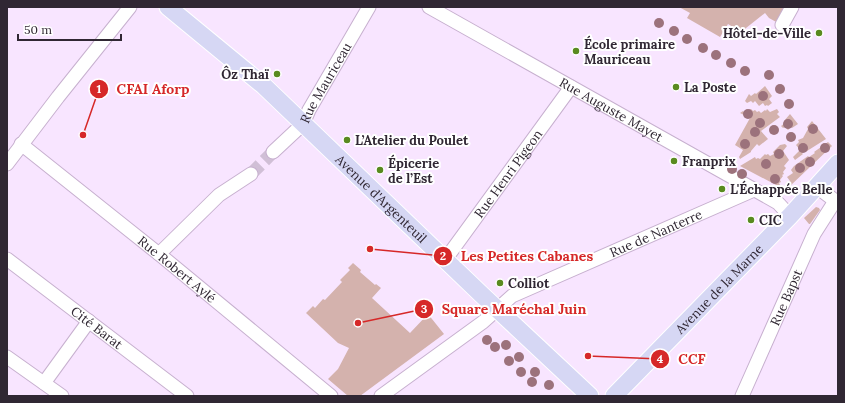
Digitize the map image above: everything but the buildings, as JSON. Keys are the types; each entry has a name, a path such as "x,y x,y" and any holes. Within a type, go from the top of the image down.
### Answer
{"main road":[{"name":"Avenue d'Argenteuil","path":"168,7 264,86 445,260 590,396"},
{"name":"Avenue de la Marne","path":"614,396 790,216 838,163"}],"street":[{"path":"7,164 21,144 130,7"},
{"name":"Rue Mauriceau","path":"273,152 303,124 309,110 369,7"},
{"name":"Rue Auguste Mayet","path":"429,7 778,203 790,216"},
{"path":"782,26 792,7"},
{"name":"Rue Henri Pigeon","path":"445,260 572,87"},
{"name":"Rue Robert Aylé","path":"21,144 159,254 331,396"},
{"path":"159,254 219,195 251,174"},
{"path":"817,186 837,202"},
{"name":"Rue de Nanterre","path":"381,396 483,322 512,296 754,190"},
{"name":"Rue Bapst","path":"742,396 814,234 837,202"},
{"name":"Cité Barat","path":"7,259 187,396"},
{"path":"44,383 89,321"},
{"path":"7,356 62,396"}],"shaded area":[{"path":"679,7 787,7 778,23 769,18 765,13 741,32 728,24 720,37 687,18 690,13"},
{"path":"765,86 772,96 769,99 772,103 768,106 765,106 763,103 759,106 755,101 753,103 751,101 747,103 745,101 749,94 751,96 755,93 756,94"},
{"path":"751,109 761,113 767,109 770,112 777,109 779,112 777,114 780,117 761,131 768,139 759,146 757,144 751,152 740,159 739,157 743,150 735,145 750,118 740,113"},
{"path":"790,114 798,124 788,130 781,126 785,123 784,121"},
{"path":"812,121 826,139 807,151 806,150 795,160 793,157 800,150 796,145 799,142 798,140 803,138 808,129 807,127"},
{"path":"828,142 832,146 789,187 786,183 790,181 787,177 793,173 791,170 794,166 815,153 814,152"},
{"path":"785,144 787,146 783,151 789,160 784,166 786,168 780,180 780,185 778,186 740,166 755,157 756,159 760,159 765,154 770,156 774,154 773,152 780,145"},
{"path":"816,207 820,210 809,224 804,218"},
{"path":"353,263 361,270 360,272 375,285 376,284 381,288 372,298 410,333 428,314 444,334 360,396 348,396 328,379 338,369 349,348 338,343 306,313 313,306 315,308 323,299 325,300 342,282 340,280 350,270 348,268"}],"tunnel":[{"path":"251,174 273,152"}],"place":[{"name":"Hôtel-de-Ville","path":"819,33"},
{"name":"École primaire Mauriceau","path":"576,51"},
{"name":"Ôz Thaï","path":"277,74"},
{"name":"La Poste","path":"676,87"},
{"name":"CFAI Aforp","path":"83,135"},
{"name":"L’Atelier du Poulet","path":"347,140"},
{"name":"Franprix","path":"674,161"},
{"name":"Épicerie de l’Est","path":"380,170"},
{"name":"L'Échappée Belle","path":"722,189"},
{"name":"CIC","path":"751,220"},
{"name":"Les Petites Cabanes","path":"370,249"},
{"name":"Colliot","path":"500,283"},
{"name":"Square Maréchal Juin","path":"358,323"},
{"name":"CCF","path":"588,356"}]}
